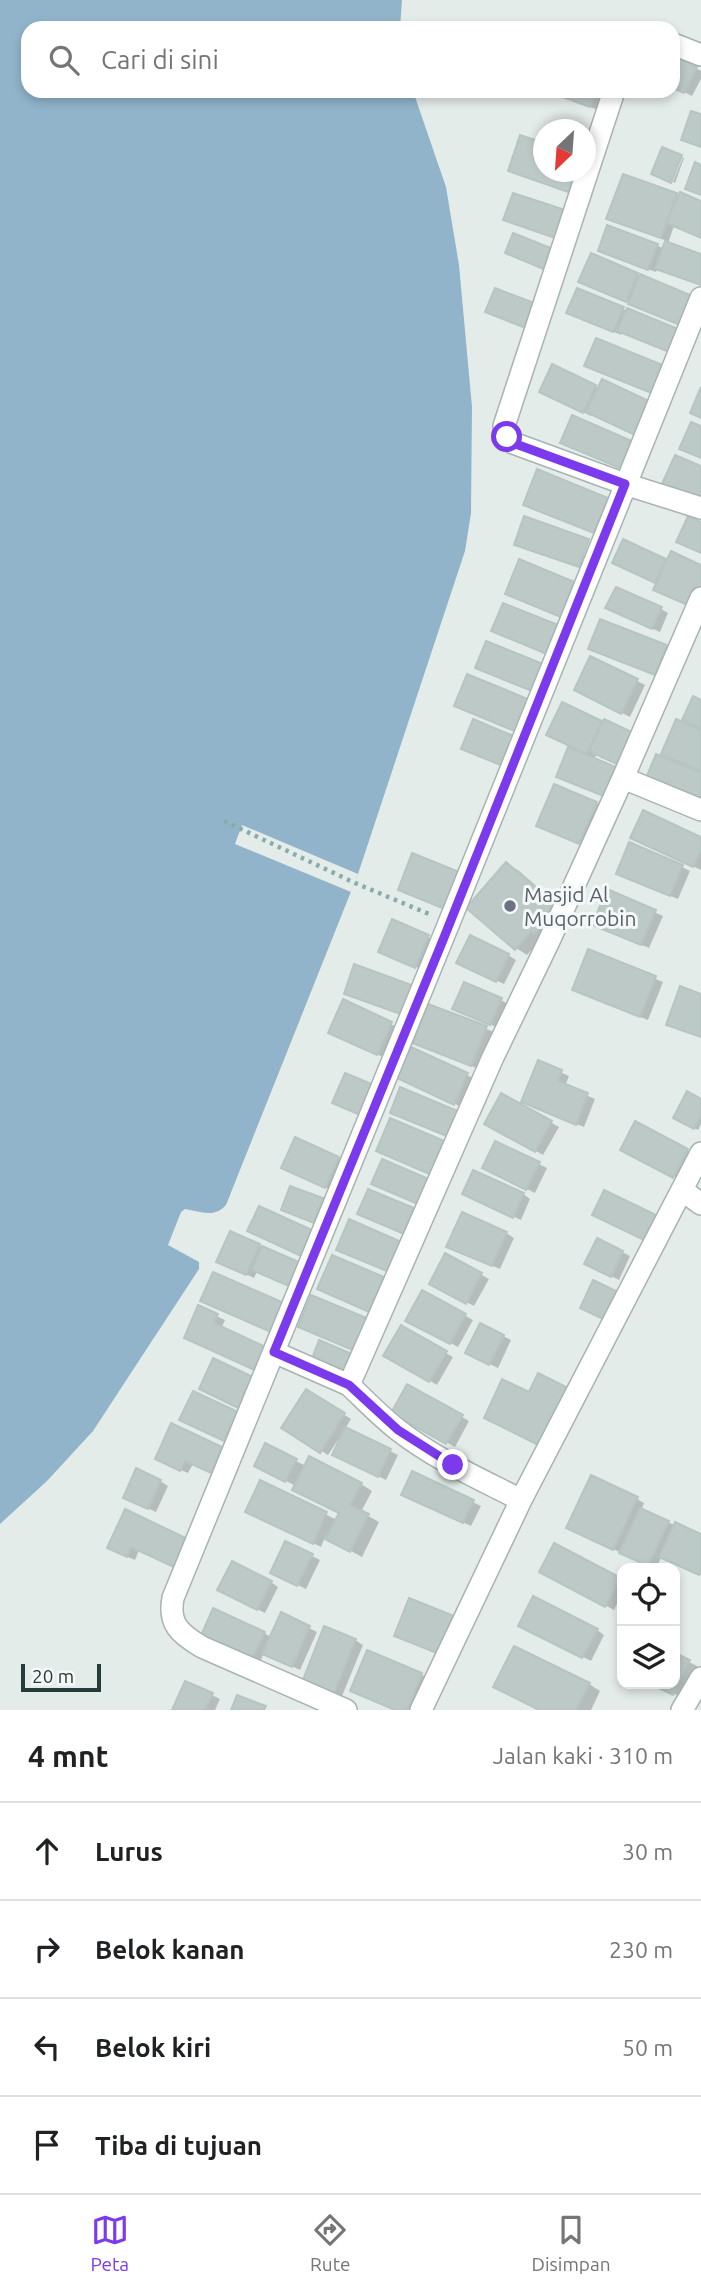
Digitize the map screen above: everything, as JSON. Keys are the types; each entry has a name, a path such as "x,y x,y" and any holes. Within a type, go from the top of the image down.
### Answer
{"street":[{"path":"680,47 701,55"},
{"path":"612,98 504,426 507,437 513,443 625,484 701,508"},
{"path":"346,1710 202,1647 186,1637 174,1622 171,1612 173,1598 701,298"},
{"path":"349,1385 493,1057 623,778 701,598"},
{"path":"623,778 701,810"},
{"path":"421,1710 521,1500 701,1153"},
{"path":"682,1190 701,1204"},
{"path":"274,1352 349,1385 398,1430 453,1465 521,1500"},
{"path":"682,1710 701,1678"}],"path":[{"path":"224,821 355,883 449,923"}],"water":[{"path":"0,0 402,0 400,21 21,21 21,98 415,98 446,187 459,265 472,407 471,513 465,551 358,874 226,1205 212,1213 185,1209 181,1212 168,1245 199,1262 199,1269 93,1431 47,1481 0,1524"}],"pier":[{"path":"242,825 358,874 351,892 235,844"}],"building":[{"path":"680,58 697,67 684,93 680,91"},
{"path":"565,98 593,98 590,107"},
{"path":"691,111 701,114 701,147 681,140"},
{"path":"520,135 533,139 533,180 508,171"},
{"path":"662,147 682,155 671,183 651,174"},
{"path":"695,162 701,165 701,195 685,189"},
{"path":"623,174 677,193 661,238 606,219"},
{"path":"539,182 572,182 568,192"},
{"path":"680,192 701,201 701,238 666,223"},
{"path":"513,193 565,210 555,238 503,220"},
{"path":"607,225 658,244 648,270 598,251"},
{"path":"513,233 556,250 548,271 505,253"},
{"path":"665,241 701,254 701,285 655,269"},
{"path":"591,253 638,273 626,302 578,282"},
{"path":"640,274 697,298 685,327 628,304"},
{"path":"495,288 537,304 528,329 485,312"},
{"path":"577,288 624,307 613,332 566,313"},
{"path":"627,308 683,331 674,354 617,331"},
{"path":"596,338 665,366 654,394 584,366"},
{"path":"552,364 596,385 583,413 539,392"},
{"path":"602,379 653,403 637,436 586,412"},
{"path":"701,387 701,418 690,413"},
{"path":"572,415 634,442 622,469 560,443"},
{"path":"691,422 701,426 701,458 679,449"},
{"path":"675,455 701,466 701,503 661,486"},
{"path":"537,469 608,498 594,533 523,505"},
{"path":"524,516 589,539 579,567 514,545"},
{"path":"688,516 701,522 701,553 676,542"},
{"path":"623,539 666,559 655,583 612,563"},
{"path":"671,551 701,565 701,586 692,607 653,590"},
{"path":"519,559 577,583 563,618 505,594"},
{"path":"616,587 662,607 652,629 605,608"},
{"path":"503,603 561,626 549,655 491,631"},
{"path":"600,619 667,645 655,675 588,649"},
{"path":"486,641 543,664 532,691 475,668"},
{"path":"590,656 638,679 621,714 574,690"},
{"path":"467,674 535,702 522,734 454,706"},
{"path":"693,696 701,700 701,728 682,720"},
{"path":"562,702 602,721 587,754 546,735"},
{"path":"473,719 516,737 503,766 461,749"},
{"path":"604,719 640,736 625,768 589,751"},
{"path":"676,719 701,730 701,771 661,754"},
{"path":"568,747 618,768 606,797 556,777"},
{"path":"656,754 701,773 701,808 644,783"},
{"path":"554,784 597,802 579,844 536,826"},
{"path":"643,810 701,837 701,850 693,867 630,838"},
{"path":"629,842 683,865 670,896 616,874"},
{"path":"412,853 462,873 447,910 398,890"},
{"name":"Masjid Al Muqorrobin","path":"506,862 555,904 534,934 531,931 515,950 466,908"},
{"path":"607,889 656,910 641,945 592,925"},
{"path":"392,919 429,935 415,968 378,952"},
{"path":"470,935 509,954 496,982 456,963"},
{"path":"588,949 656,976 640,1017 572,990"},
{"path":"354,964 417,987 406,1016 344,994"},
{"path":"464,982 502,998 490,1025 452,1009"},
{"path":"680,986 701,994 701,1037 666,1025"},
{"path":"343,999 392,1022 377,1055 328,1033"},
{"path":"428,1004 487,1026 471,1066 412,1043"},
{"path":"411,1047 468,1073 454,1105 397,1078"},
{"path":"538,1060 562,1070 558,1081 588,1093 576,1125 521,1102"},
{"path":"345,1073 374,1085 360,1115 332,1103"},
{"path":"400,1087 460,1112 449,1137 390,1113"},
{"path":"687,1091 701,1099 701,1116 694,1129 673,1118"},
{"path":"501,1093 552,1121 535,1152 484,1124"},
{"path":"390,1118 449,1143 434,1176 376,1151"},
{"path":"635,1121 688,1149 673,1178 620,1150"},
{"path":"295,1137 339,1157 325,1188 281,1168"},
{"path":"495,1141 540,1162 526,1190 482,1168"},
{"path":"382,1159 431,1180 420,1205 371,1184"},
{"path":"473,1170 524,1193 513,1218 462,1194"},
{"path":"290,1186 323,1198 314,1223 281,1210"},
{"path":"368,1189 414,1208 404,1234 357,1214"},
{"path":"604,1190 656,1215 644,1240 592,1215"},
{"path":"259,1206 312,1230 301,1256 247,1231"},
{"path":"462,1212 507,1232 492,1266 446,1247"},
{"path":"349,1219 406,1244 394,1274 336,1250"},
{"path":"230,1231 260,1244 246,1275 216,1262"},
{"path":"597,1238 623,1251 611,1277 584,1264"},
{"path":"262,1246 308,1266 298,1290 252,1270"},
{"path":"445,1253 482,1273 466,1304 429,1284"},
{"path":"332,1255 384,1277 369,1312 317,1289"},
{"path":"213,1272 291,1306 278,1335 200,1301"},
{"path":"593,1280 618,1292 605,1320 580,1308"},
{"path":"422,1290 466,1314 450,1344 405,1321"},
{"path":"311,1295 369,1319 355,1351 298,1327"},
{"path":"198,1305 218,1314 214,1323 270,1349 259,1372 184,1338"},
{"path":"480,1323 504,1335 489,1365 465,1353"},
{"path":"401,1325 447,1351 429,1382 383,1356"},
{"path":"319,1340 359,1357 349,1381 310,1364"},
{"path":"213,1358 255,1378 240,1409 199,1389"},
{"path":"538,1373 574,1391 546,1449 484,1418 502,1379 529,1392"},
{"path":"407,1384 463,1415 446,1444 391,1413"},
{"path":"306,1389 345,1413 320,1453 281,1428"},
{"path":"193,1391 238,1412 224,1441 179,1420"},
{"path":"171,1423 222,1447 211,1473 185,1461 180,1471 155,1459"},
{"path":"345,1427 391,1449 378,1477 332,1455"},
{"path":"265,1443 297,1459 285,1482 254,1466"},
{"path":"309,1456 362,1483 350,1505 369,1514 350,1552 325,1539 339,1513 292,1490"},
{"path":"136,1468 161,1480 148,1509 123,1498"},
{"path":"412,1471 474,1500 463,1523 401,1495"},
{"path":"591,1475 638,1497 613,1550 566,1528"},
{"path":"260,1480 327,1512 313,1544 245,1512"},
{"path":"640,1508 669,1521 649,1563 641,1563 619,1553"},
{"path":"125,1509 192,1541 178,1569 131,1547 127,1557 107,1548"},
{"path":"675,1522 701,1534 699,1575 680,1566 680,1563 672,1563 659,1557"},
{"path":"285,1541 313,1554 297,1586 270,1573"},
{"path":"554,1543 617,1576 617,1585 605,1607 539,1572"},
{"path":"232,1561 272,1581 257,1610 217,1590"},
{"path":"533,1596 598,1629 582,1658 518,1626"},
{"path":"409,1598 459,1618 444,1656 394,1636"},
{"path":"213,1608 265,1632 251,1661 200,1638"},
{"path":"281,1612 310,1626 292,1667 262,1654"},
{"path":"324,1626 356,1639 334,1693 303,1680"},
{"path":"514,1646 590,1683 576,1710 539,1710 493,1687"},
{"path":"367,1650 422,1673 407,1710 395,1710 350,1691"},
{"path":"680,1655 690,1660 680,1681"},
{"path":"185,1681 213,1693 205,1710 172,1710"},
{"path":"661,1689 676,1689 673,1695"},
{"path":"237,1695 266,1706 264,1710 231,1710"}],"place":[{"name":"Masjid Al Muqorrobin","path":"510,906"}],"route":[{"path":"453,1465 398,1430 349,1385 274,1352 443,940 625,484 513,443 507,437"}]}
